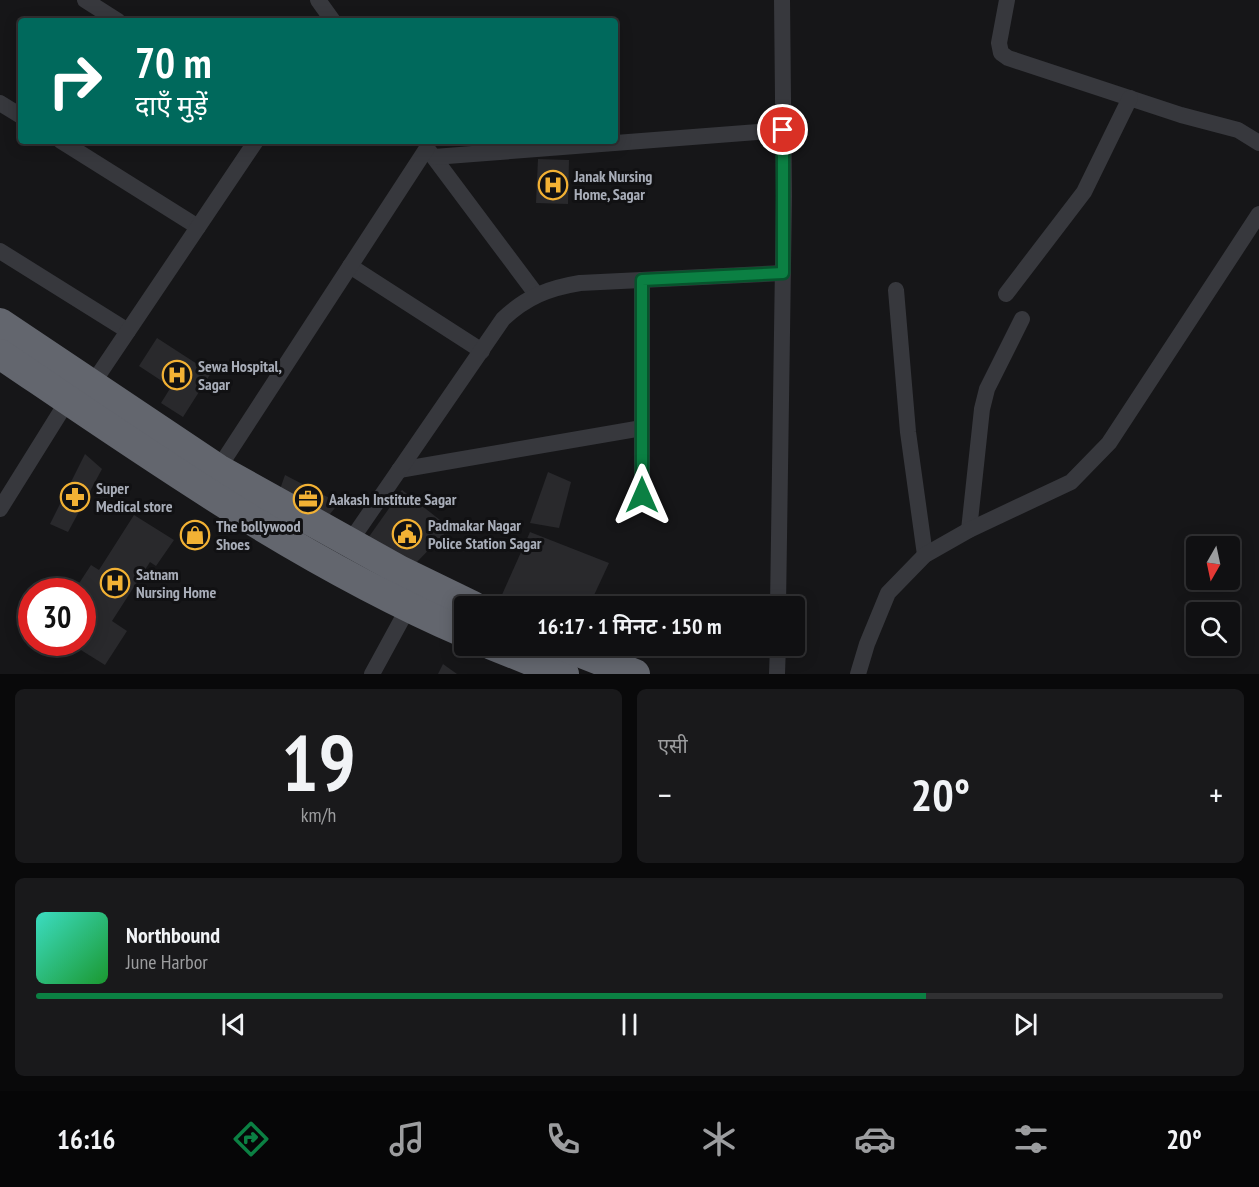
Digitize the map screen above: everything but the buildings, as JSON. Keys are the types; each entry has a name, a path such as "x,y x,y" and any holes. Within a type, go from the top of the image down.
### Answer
{"highway":[{"path":"0,323 93,383 218,469 349,543 454,596"},
{"path":"0,354 215,498 408,608 454,628"},
{"path":"589,656 635,674"},
{"path":"506,658 564,674"}],"street":[{"path":"85,0 113,18"},
{"path":"318,0 331,18"},
{"path":"778,596 783,273 782,0"},
{"path":"1006,0 999,43 1001,53 1008,58 1203,122 1238,130 1259,143"},
{"path":"1006,294 1084,192 1130,98"},
{"path":"0,103 18,114"},
{"path":"618,139 783,130"},
{"path":"66,144 198,227"},
{"path":"0,508 68,400 93,383 254,144"},
{"path":"428,149 521,144"},
{"path":"218,469 428,149"},
{"path":"428,149 536,294"},
{"path":"858,674 870,635 888,593 925,555 969,530 1071,482 1109,443 1259,214"},
{"path":"0,251 128,331"},
{"path":"350,266 482,351"},
{"path":"349,543 503,319 518,304 536,294 580,283 783,273"},
{"path":"642,280 642,495"},
{"path":"896,290 908,432 925,555"},
{"path":"969,530 982,409 987,389 1022,319"},
{"path":"399,470 642,428"},
{"path":"372,674 408,608"},
{"path":"777,674 778,656"}],"place":[{"name":"Janak Nursing Home, Sagar","path":"553,185"},
{"name":"Sewa Hospital, Sagar","path":"177,375"},
{"name":"Super Medical store","path":"75,497"},
{"name":"Aakash Institute Sagar","path":"308,499"},
{"name":"Padmakar Nagar Police Station Sagar","path":"407,534"},
{"name":"The bollywood Shoes","path":"195,535"},
{"name":"Satnam Nursing Home","path":"115,583"}],"route":[{"path":"642,495 642,280 783,273 783,130"}]}
